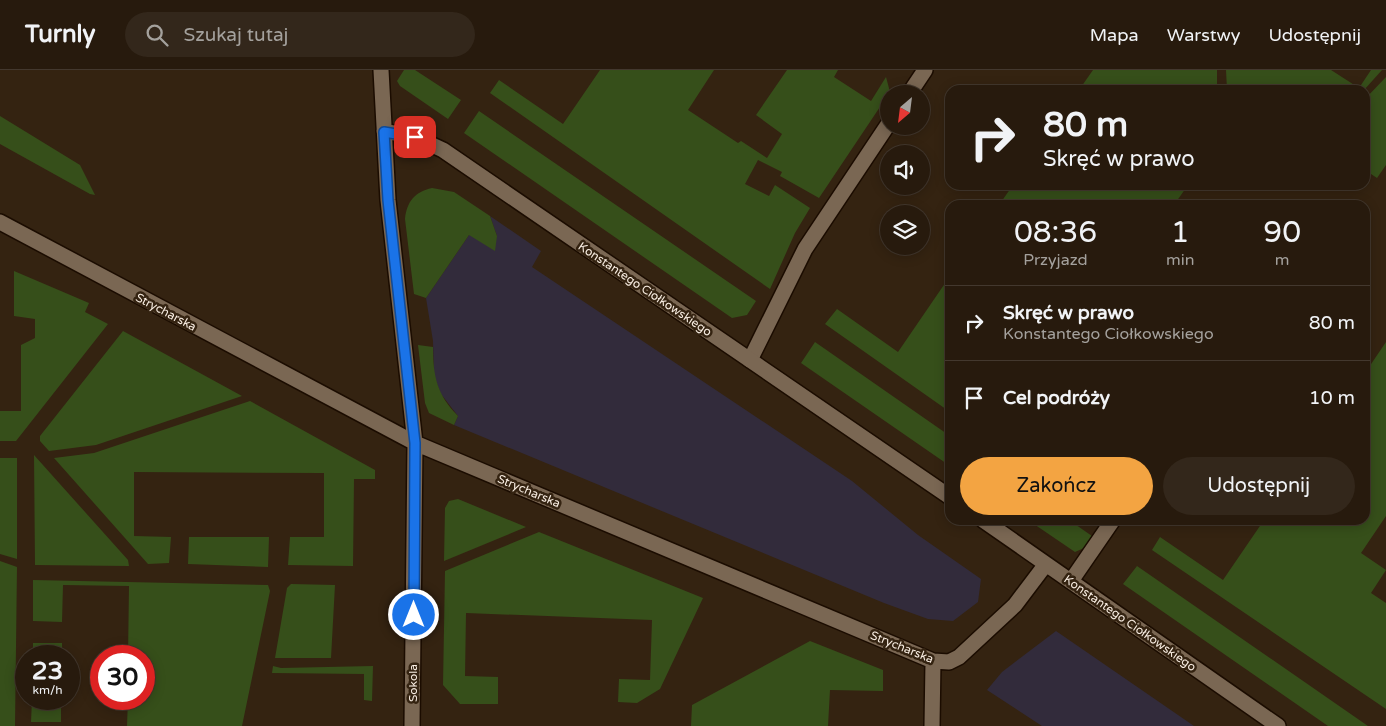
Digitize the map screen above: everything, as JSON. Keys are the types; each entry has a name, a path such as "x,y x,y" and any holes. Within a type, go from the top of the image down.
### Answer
{"street":[{"path":"381,70 384,132"},
{"path":"915,85 925,70"},
{"name":"Konstantego Ciołkowskiego","path":"384,132 415,137 444,150 945,495"},
{"name":"Sokola","path":"384,132 388,200 415,443 412,726"},
{"path":"750,360 805,249 881,135"},
{"name":"Strycharska","path":"0,222 415,443 933,662 949,662 959,657 1015,605 1046,564"},
{"name":"Konstantego Ciołkowskiego","path":"989,525 1278,726"},
{"path":"1071,581 1110,525"},
{"path":"932,726 933,662"}],"shaded area":[{"path":"490,216 541,251 532,267 852,481 918,535 981,579 978,602 953,621 928,619 884,603 454,425 458,416 441,394 434,377 433,341 426,298 469,235 497,236"},
{"path":"1056,631 1194,726 1042,726 987,690 1002,672"}],"green space":[{"path":"404,70 415,70 461,100 448,119 400,86 397,81"},
{"path":"600,70 714,70 688,110 738,143 741,141 767,158 782,134 756,115 787,70 838,70 834,77 871,101 880,87 880,107 819,198 780,176 782,172 758,160 745,184 769,196 775,185 810,208 795,233 770,289 490,93 499,80 563,124"},
{"path":"1093,70 1217,70 1217,85 1082,85"},
{"path":"1226,70 1331,70 1354,85 1227,85"},
{"path":"1371,70 1382,70 1368,85 1361,85"},
{"path":"886,77 888,85 881,85"},
{"path":"1386,77 1386,165 1377,178 1370,173 1370,94"},
{"path":"479,111 756,301 747,315 732,318 464,133"},
{"path":"0,116 80,165 95,195 0,144"},
{"path":"432,188 454,192 490,216 497,236 495,251 469,235 426,298 414,294 405,219 413,198 421,192"},
{"path":"1010,190 1184,190 1178,200 1002,200"},
{"path":"14,271 89,303 85,312 108,324 16,441 0,441 0,411 21,411 21,345 35,338 35,319 14,316"},
{"path":"945,283 945,408 825,324 837,309 898,352"},
{"path":"123,331 242,396 96,445 49,451 40,441 40,436"},
{"path":"815,342 945,433 945,463 801,363"},
{"path":"1386,342 1386,516 1361,553 1386,570 1371,593 1386,603 1386,709 1152,550 1160,537 1223,580 1261,525 1370,525 1370,366"},
{"path":"418,345 433,347 435,376 441,393 458,416 454,425 429,413 425,403"},
{"path":"250,401 375,470 375,479 354,479 353,566 288,565 290,537 324,537 324,473 134,472 134,536 171,537 169,563 148,564 54,458 94,453"},
{"path":"34,455 128,560 129,566 35,565"},
{"path":"0,458 17,458 17,559 0,554"},
{"path":"458,499 526,527 444,561 445,508 449,501"},
{"path":"1035,525 1076,525 1092,536 1084,548 1075,552"},
{"path":"539,532 703,598 660,689 637,703 618,702 619,679 650,680 652,620 466,613 465,676 498,677 498,704 460,704 443,685 445,571"},
{"path":"189,537 269,537 268,567 188,564"},
{"path":"0,561 17,567 15,726 0,726"},
{"path":"1137,566 1368,726 1328,726 1123,584"},
{"path":"33,580 268,585 270,591 242,726 127,726 128,710 155,710 155,645 128,645 129,586 63,585 62,622 33,621"},
{"path":"291,584 335,585 331,658 275,658 287,588"},
{"path":"810,641 883,670 883,691 830,690 828,726 691,726 692,705"},
{"path":"33,643 62,643 62,645 33,645"},
{"path":"273,666 281,668 373,666 372,701 364,700 364,674 272,673"},
{"path":"32,710 61,710 61,722 31,722"}],"route":[{"path":"414,615 415,443 388,200 384,132 415,137"}]}
